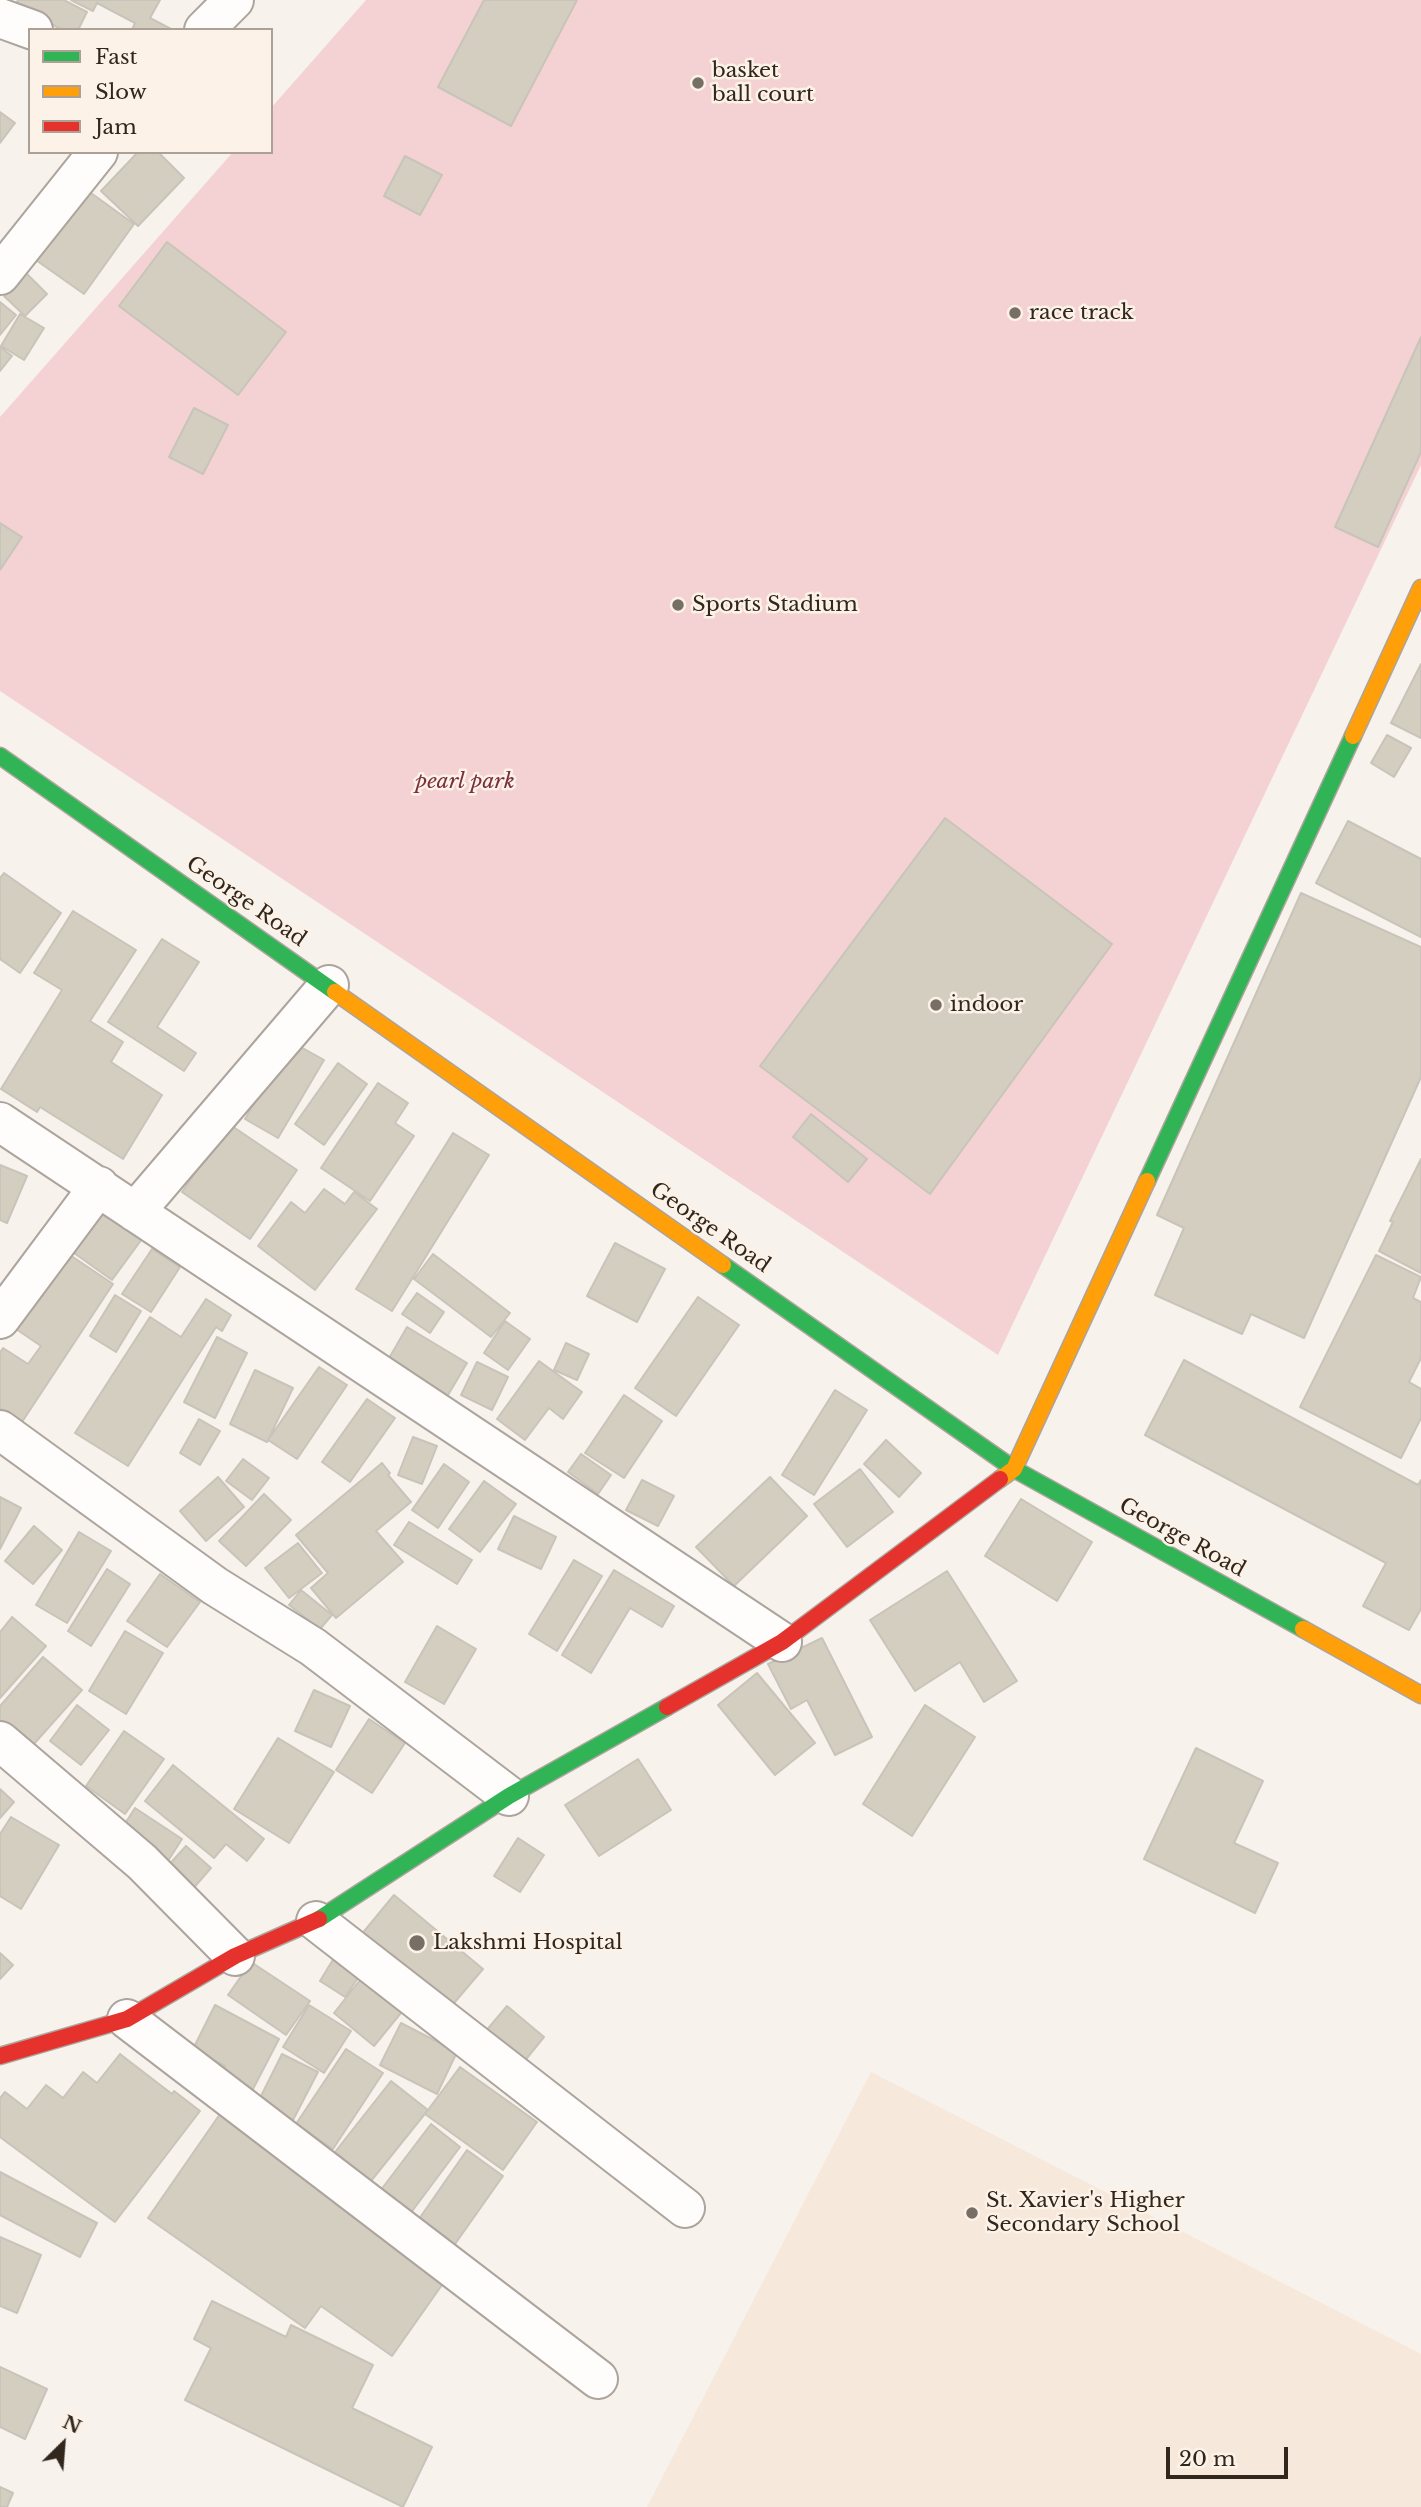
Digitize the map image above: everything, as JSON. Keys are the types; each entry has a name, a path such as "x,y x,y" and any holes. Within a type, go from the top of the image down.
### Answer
{"main road":[{"path":"5,2048 127,2019 234,1956 316,1921 509,1796 782,1642 1014,1469 1417,606"},
{"name":"George Road","path":"0,756 1014,1469 1421,1695"}],"street":[{"path":"206,28 234,0"},
{"path":"0,18 28,28"},
{"path":"0,275 96,154"},
{"path":"135,1212 329,985"},
{"path":"0,1122 782,1642"},
{"path":"0,1319 99,1186"},
{"path":"0,1430 215,1586 313,1647 509,1796"},
{"path":"0,1741 142,1863 234,1956"},
{"path":"316,1921 685,2208"},
{"path":"127,2019 598,2379"}],"shaded area":[{"name":"St. Xavier's Higher Secondary School","path":"871,2072 1421,2354 1421,2507 647,2507"}],"green space":[{"name":"Sports Stadium","path":"366,0 1421,0 1421,465 998,1355 0,691 0,417 231,154 273,154 273,106"}],"building":[{"path":"18,0 64,0 87,12 79,28 59,28 15,6"},
{"path":"71,0 160,0 150,18 169,28 133,28 135,23 97,3 93,11"},
{"path":"484,0 577,0 511,126 438,87"},
{"path":"0,112 15,123 0,143"},
{"path":"136,154 160,154 184,178 138,226 101,191"},
{"path":"405,156 442,175 420,215 384,196"},
{"path":"84,188 134,224 84,294 33,258"},
{"path":"167,242 286,332 238,395 119,306"},
{"path":"26,273 47,294 25,316 4,296"},
{"path":"0,302 16,315 0,335"},
{"path":"20,314 44,328 24,360 1,346"},
{"path":"1421,337 1421,452 1378,547 1335,527"},
{"path":"0,347 12,356 0,371"},
{"path":"194,408 228,425 203,474 169,457"},
{"path":"0,523 22,537 0,570"},
{"path":"1421,664 1421,738 1391,723"},
{"path":"1387,735 1411,748 1394,777 1371,763"},
{"name":"indoor","path":"945,818 1112,944 930,1194 760,1066"},
{"path":"1348,821 1421,859 1421,937 1316,883"},
{"path":"4,873 61,913 20,973 0,959 0,878"},
{"path":"1301,893 1421,947 1421,1077 1304,1338 1251,1314 1242,1334 1155,1295 1184,1228 1157,1215"},
{"path":"73,911 136,950 90,1021 123,1042 111,1062 162,1095 123,1159 40,1107 37,1112 1,1089 62,990 34,973"},
{"path":"162,939 199,962 157,1027 196,1053 184,1071 108,1022"},
{"path":"290,1041 324,1060 278,1138 245,1119"},
{"path":"338,1063 367,1084 324,1145 295,1124"},
{"path":"378,1083 408,1103 395,1123 414,1136 370,1201 321,1168"},
{"path":"811,1114 867,1159 848,1182 793,1137"},
{"path":"229,1124 297,1170 250,1239 182,1192"},
{"path":"453,1133 489,1155 392,1311 356,1289"},
{"path":"1421,1159 1421,1273 1379,1251 1393,1222 1390,1221"},
{"path":"0,1165 27,1176 7,1223 0,1220"},
{"path":"324,1189 345,1204 354,1192 377,1209 315,1290 258,1246 291,1202 305,1213"},
{"path":"105,1196 150,1228 112,1280 67,1248"},
{"path":"615,1243 665,1269 637,1322 587,1296"},
{"path":"152,1249 180,1267 151,1312 122,1294"},
{"path":"67,1253 113,1284 22,1422 0,1408 0,1353 3,1348 28,1364 41,1346 16,1329"},
{"path":"433,1254 510,1313 491,1337 414,1279"},
{"path":"1376,1255 1421,1277 1413,1298 1421,1302 1421,1358 1409,1382 1421,1389 1421,1418 1401,1458 1300,1407"},
{"path":"417,1293 444,1312 430,1333 402,1314"},
{"path":"115,1295 141,1311 116,1352 90,1336"},
{"path":"698,1297 739,1325 676,1416 635,1388"},
{"path":"206,1299 231,1315 222,1331 216,1327 128,1466 75,1433 150,1317 181,1337"},
{"path":"505,1321 530,1339 508,1370 484,1353"},
{"path":"407,1327 467,1363 448,1395 388,1360"},
{"path":"217,1337 247,1353 215,1418 184,1402"},
{"path":"566,1343 589,1354 577,1380 554,1370"},
{"path":"1184,1360 1418,1485 1421,1480 1421,1609 1409,1630 1363,1606 1386,1563 1145,1435"},
{"path":"539,1361 582,1392 563,1419 549,1408 525,1440 497,1419"},
{"path":"477,1362 508,1377 492,1410 461,1395"},
{"path":"319,1367 347,1385 297,1459 268,1440"},
{"path":"255,1370 293,1388 267,1442 230,1424"},
{"path":"835,1390 867,1410 814,1495 782,1475"},
{"path":"624,1395 662,1421 624,1478 585,1453"},
{"path":"367,1399 395,1418 350,1482 322,1462"},
{"path":"199,1419 220,1431 200,1465 180,1453"},
{"path":"413,1437 437,1446 422,1484 398,1475"},
{"path":"886,1440 921,1473 899,1497 864,1464"},
{"path":"581,1454 611,1475 598,1494 568,1472"},
{"path":"243,1459 269,1478 252,1500 226,1481"},
{"path":"382,1463 390,1473 388,1475 411,1502 376,1531 403,1562 336,1618 311,1588 328,1573 296,1535"},
{"path":"444,1464 469,1482 438,1528 412,1510"},
{"path":"860,1469 893,1512 847,1547 814,1504"},
{"path":"218,1477 244,1507 206,1541 180,1511"},
{"path":"770,1477 807,1516 734,1586 696,1547"},
{"path":"642,1480 674,1496 658,1526 626,1510"},
{"path":"484,1481 516,1504 480,1552 449,1529"},
{"path":"264,1494 291,1520 246,1566 219,1541"},
{"path":"0,1497 21,1508 0,1549"},
{"path":"1021,1499 1092,1542 1057,1601 985,1556"},
{"path":"514,1516 556,1537 541,1569 498,1549"},
{"path":"409,1522 472,1560 457,1584 394,1545"},
{"path":"34,1526 62,1550 33,1584 5,1561"},
{"path":"79,1532 111,1551 67,1623 36,1605"},
{"path":"298,1543 322,1573 289,1598 265,1568"},
{"path":"574,1560 602,1576 557,1651 529,1634"},
{"path":"107,1569 130,1584 91,1646 68,1631"},
{"path":"614,1570 674,1606 662,1627 630,1608 591,1673 562,1655"},
{"path":"947,1571 1017,1681 984,1702 960,1662 915,1691 870,1620"},
{"path":"160,1574 200,1602 167,1647 127,1621"},
{"path":"301,1590 332,1615 320,1629 289,1605"},
{"path":"12,1617 46,1646 0,1698 0,1632"},
{"path":"437,1626 476,1649 444,1704 405,1682"},
{"path":"125,1631 163,1653 126,1714 89,1691"},
{"path":"822,1638 872,1737 835,1755 807,1700 791,1709 768,1664"},
{"path":"43,1657 82,1690 25,1754 0,1732 0,1706"},
{"path":"757,1673 815,1743 775,1775 718,1705"},
{"path":"314,1690 350,1706 331,1747 295,1731"},
{"path":"77,1705 109,1730 81,1765 50,1741"},
{"path":"925,1705 975,1737 912,1836 863,1804"},
{"path":"369,1719 405,1743 372,1793 336,1770"},
{"path":"124,1731 164,1759 125,1814 86,1786"},
{"path":"278,1738 334,1772 289,1843 234,1809"},
{"path":"1196,1748 1263,1781 1234,1843 1278,1863 1255,1913 1144,1859"},
{"path":"638,1759 671,1810 599,1856 565,1805"},
{"path":"173,1765 264,1839 247,1861 226,1844 214,1858 145,1801"},
{"path":"0,1789 14,1802 0,1818"},
{"path":"135,1808 182,1839 166,1864 119,1833"},
{"path":"11,1817 59,1845 21,1909 0,1896 0,1834"},
{"path":"518,1838 544,1855 520,1892 494,1876"},
{"path":"186,1846 211,1868 191,1891 165,1869"},
{"path":"394,1895 483,1969 449,2009 361,1935"},
{"path":"0,1953 13,1965 0,1979"},
{"path":"334,1958 360,1975 345,1997 320,1981"},
{"path":"251,1962 310,2001 286,2035 228,1995"},
{"path":"364,1975 405,2008 374,2046 334,2013"},
{"path":"215,2005 279,2039 253,2089 222,2073 225,2066 193,2049"},
{"path":"309,2005 351,2031 324,2073 283,2047"},
{"path":"507,2006 544,2037 523,2063 485,2032"},
{"path":"401,2023 457,2052 437,2094 380,2065"},
{"path":"346,2049 383,2073 333,2149 296,2124"},
{"path":"120,2054 172,2094 174,2091 200,2111 115,2222 0,2137 0,2098 5,2092 27,2109 46,2085 63,2098 83,2072 97,2083"},
{"path":"282,2054 318,2072 293,2120 258,2102"},
{"path":"460,2067 537,2122 503,2170 425,2114"},
{"path":"391,2081 428,2110 371,2181 335,2152"},
{"path":"220,2114 449,2275 392,2356 321,2306 305,2328 148,2218"},
{"path":"431,2124 460,2147 404,2222 374,2199"},
{"path":"467,2150 503,2176 448,2254 412,2229"},
{"path":"0,2172 97,2223 80,2257 0,2215"},
{"path":"0,2237 41,2255 17,2313 0,2306"},
{"path":"212,2301 286,2337 291,2325 373,2365 352,2408 432,2447 403,2507 185,2400 211,2348 194,2339"},
{"path":"0,2367 47,2389 25,2439 0,2427"},
{"path":"0,2487 13,2493 7,2507 0,2507"}],"traffic: fast":[{"path":"1147,1181 1353,736"},
{"path":"0,756 335,992"},
{"path":"723,1265 1014,1469 1303,1629"},
{"path":"319,1919 509,1796 667,1707"}],"traffic: slow":[{"path":"1353,736 1421,588"},
{"path":"335,992 723,1265"},
{"path":"1000,1479 1014,1469 1147,1181"},
{"path":"1303,1629 1421,1695"}],"traffic: jam":[{"path":"667,1707 782,1642 1000,1479"},
{"path":"0,2056 127,2019 235,1956 319,1919"}],"place":[{"name":"basket ball court","path":"698,83"},
{"name":"race track","path":"1015,313"},
{"name":"Sports Stadium","path":"678,605"},
{"name":"indoor","path":"936,1005"},
{"name":"Lakshmi Hospital","path":"417,1943"},
{"name":"St. Xavier's Higher Secondary School","path":"972,2213"}],"park label":[{"name":"pearl park","path":"465,782"}]}
